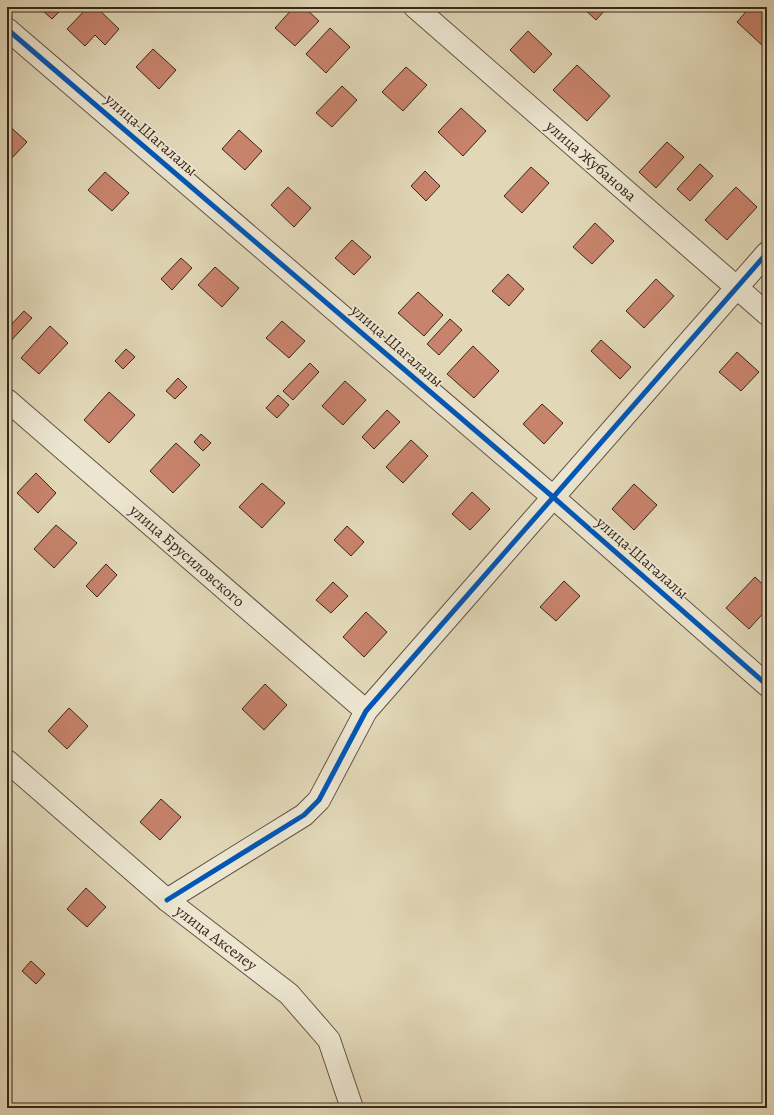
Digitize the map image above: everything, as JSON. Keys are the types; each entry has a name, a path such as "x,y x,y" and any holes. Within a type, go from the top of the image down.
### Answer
{"street":[{"name":"улица Жубанова","path":"415,7 767,314"},
{"name":"улица Шагалалы","path":"7,29 553,498 767,685"},
{"path":"167,900 304,815 319,800 366,711 767,253"},
{"name":"улица Брусиловского","path":"7,400 366,711"},
{"name":"улица Акселеу","path":"7,761 167,900 289,994 328,1040 352,1108"}],"building":[{"path":"47,7 64,7 52,19 43,11"},
{"path":"88,7 96,7 119,29 105,45 95,35 85,46 67,29"},
{"path":"294,7 304,7 319,21 295,46 275,28"},
{"path":"582,7 608,7 596,20"},
{"path":"750,7 764,7 767,10 767,44 764,47 737,22"},
{"path":"330,28 350,47 326,73 306,54"},
{"path":"528,31 552,54 534,73 510,50"},
{"path":"153,49 176,70 159,89 136,67"},
{"path":"577,65 610,96 587,121 553,90"},
{"path":"406,67 427,85 403,111 382,92"},
{"path":"342,86 357,100 332,127 316,113"},
{"path":"461,108 486,131 463,156 438,132"},
{"path":"7,124 27,142 10,160 7,157"},
{"path":"239,130 262,151 245,170 222,149"},
{"path":"667,142 684,157 656,188 639,172"},
{"path":"700,164 713,176 690,201 677,189"},
{"path":"531,167 549,183 522,213 504,196"},
{"path":"425,171 440,186 426,201 411,186"},
{"path":"105,172 129,193 112,211 88,190"},
{"path":"288,187 311,208 294,227 271,205"},
{"path":"736,187 757,207 727,240 705,220"},
{"path":"595,223 614,241 592,264 573,247"},
{"path":"352,240 371,257 354,275 335,258"},
{"path":"181,258 192,268 172,290 161,279"},
{"path":"215,267 239,288 222,307 198,285"},
{"path":"508,274 524,289 509,306 492,291"},
{"path":"656,279 674,296 644,328 626,311"},
{"path":"418,292 443,315 424,336 398,313"},
{"path":"24,311 32,318 7,345 7,329"},
{"path":"450,319 462,330 439,355 427,344"},
{"path":"282,321 305,341 289,358 266,338"},
{"path":"50,326 68,343 39,374 21,358"},
{"path":"601,340 631,367 620,379 591,351"},
{"path":"473,346 499,371 474,398 447,374"},
{"path":"126,349 135,357 123,369 115,361"},
{"path":"737,352 759,372 741,391 719,372"},
{"path":"310,363 319,372 293,400 283,391"},
{"path":"178,378 187,387 175,399 166,391"},
{"path":"345,381 366,400 343,425 322,406"},
{"path":"109,392 135,415 109,443 84,420"},
{"path":"278,395 289,405 277,418 266,408"},
{"path":"542,404 563,423 544,444 523,424"},
{"path":"387,410 400,422 374,449 362,437"},
{"path":"201,434 211,443 203,451 194,442"},
{"path":"411,440 428,456 403,483 386,467"},
{"path":"176,443 200,465 173,493 150,471"},
{"path":"36,473 56,493 38,513 17,493"},
{"path":"262,483 285,503 262,528 239,507"},
{"path":"634,484 657,505 634,530 612,509"},
{"path":"472,492 490,509 470,530 452,514"},
{"path":"56,525 77,543 54,568 34,549"},
{"path":"347,526 364,542 351,556 334,540"},
{"path":"106,564 117,575 97,597 86,586"},
{"path":"755,577 767,588 767,609 749,629 726,608"},
{"path":"564,581 580,596 556,621 540,607"},
{"path":"333,582 348,596 331,613 316,600"},
{"path":"366,612 387,632 364,657 343,637"},
{"path":"265,684 287,705 264,730 242,709"},
{"path":"69,708 88,726 67,749 48,731"},
{"path":"161,799 181,817 160,840 140,822"},
{"path":"86,888 106,907 87,927 67,909"},
{"path":"31,961 45,974 36,984 22,971"}],"cycle path":[{"path":"7,29 553,497 767,685"},
{"path":"167,900 304,815 319,800 366,711 767,253"}]}
